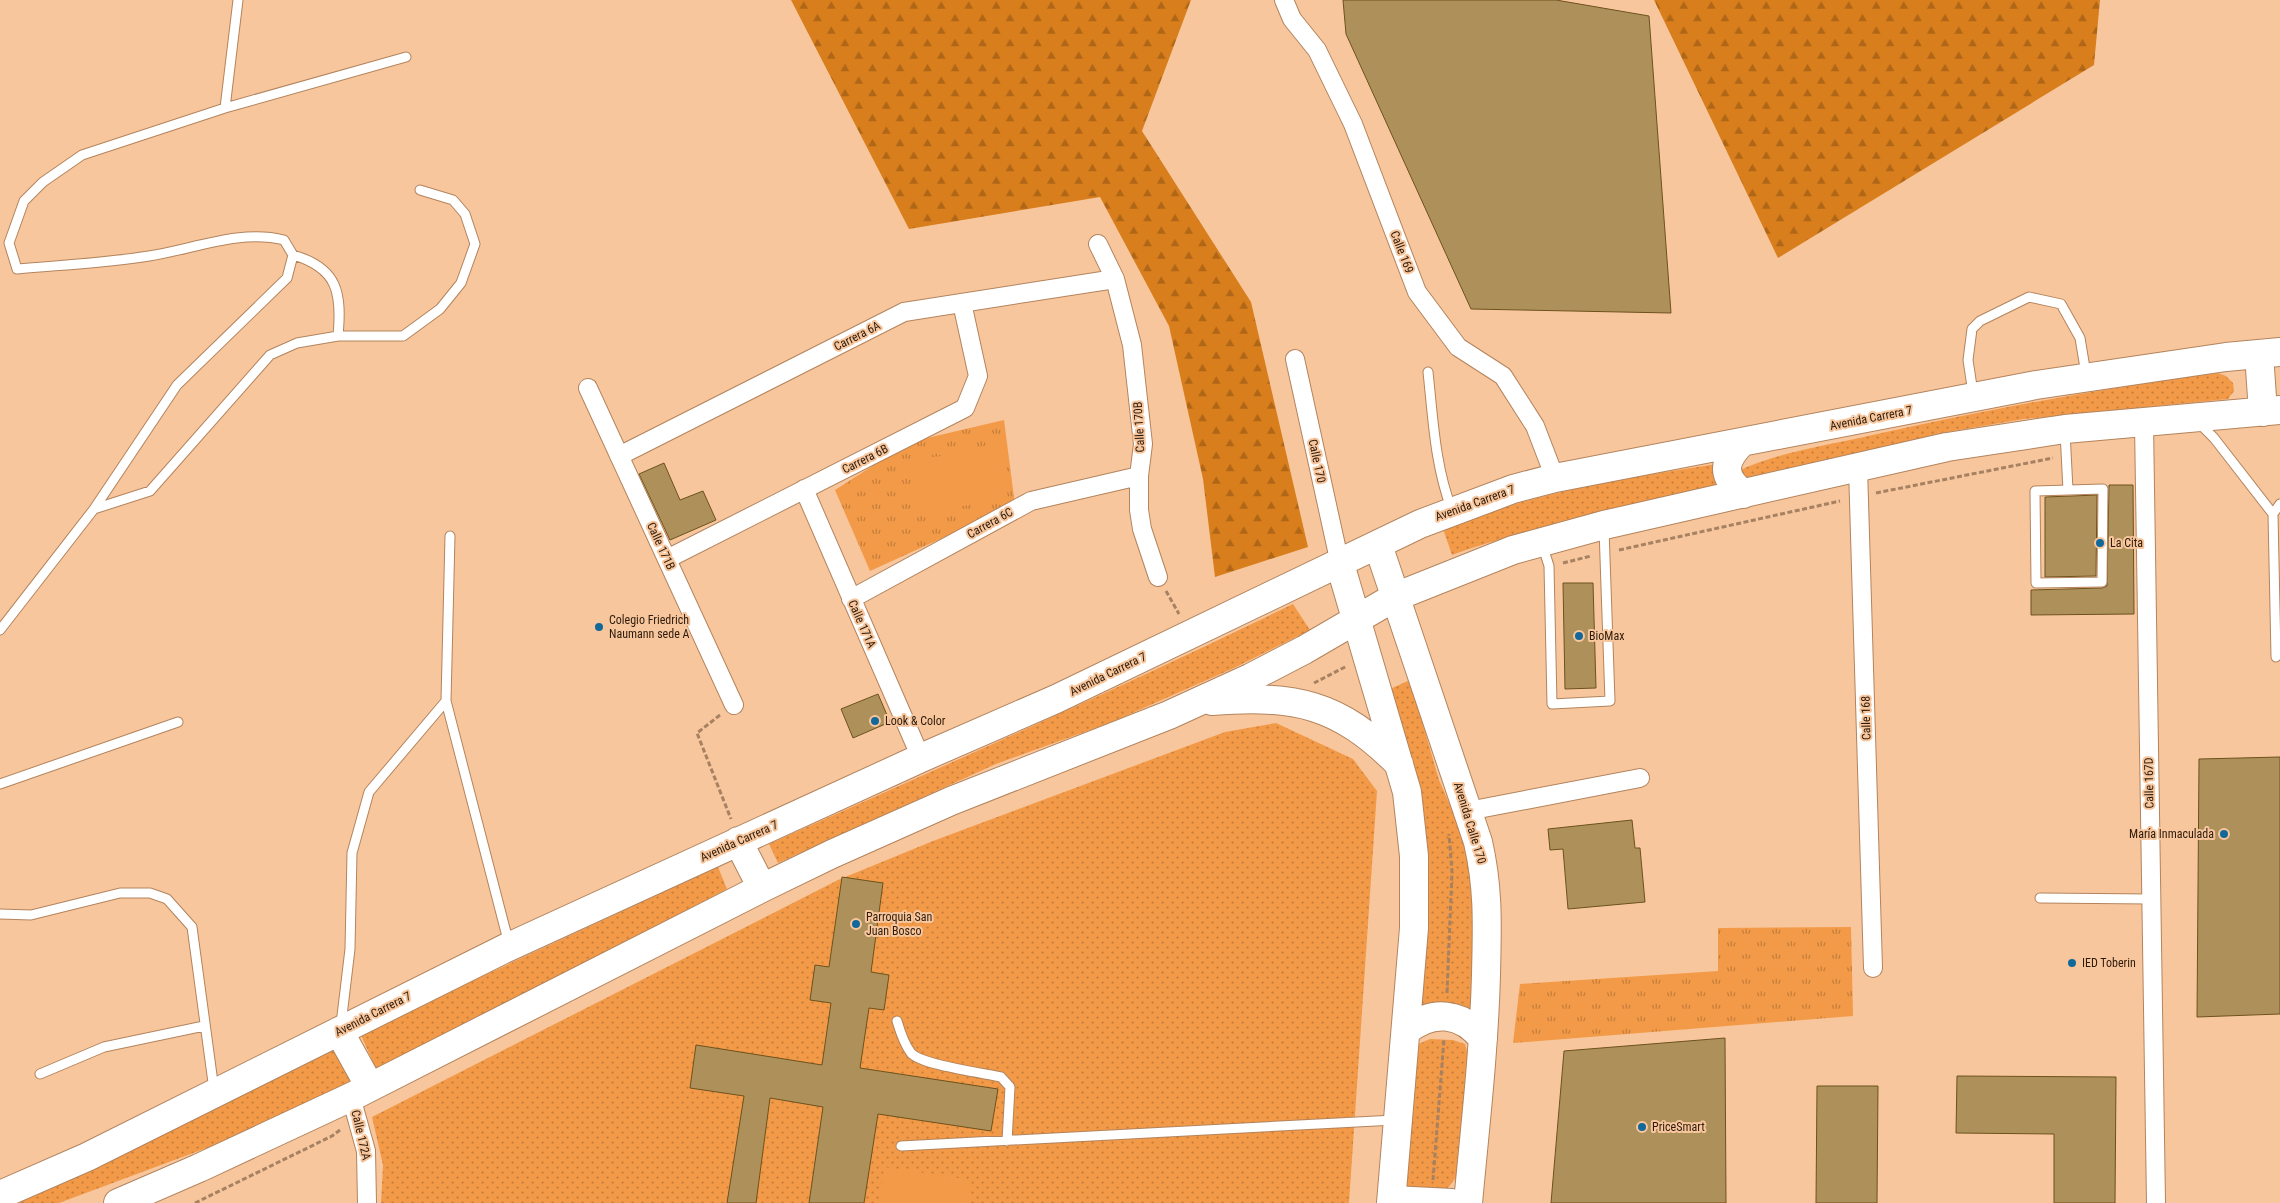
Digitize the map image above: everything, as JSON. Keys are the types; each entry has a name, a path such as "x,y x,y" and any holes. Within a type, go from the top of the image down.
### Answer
{"main road":[{"name":"Avenida Carrera 7","path":"0,1195 87,1157 736,833 921,758 1056,699 1452,511 1513,489 1555,478 1974,396 2086,377 2270,352"},
{"path":"118,1203 360,1100 762,888 951,801 1195,703 1304,650 1395,597 1514,550 1604,525 1947,446 2065,429 2272,411 2270,352"},
{"path":"1741,443 1730,456 1727,464 1727,475 1732,485 1743,494"},
{"name":"Avenida Calle 170","path":"1378,545 1468,811 1484,869 1488,908 1483,1039 1468,1203"},
{"path":"1340,564 1401,767 1412,824 1416,892 1391,1202 1452,1203"},
{"path":"1195,703 1271,698 1297,701 1322,710 1358,729 1376,742 1401,767"},
{"path":"736,833 762,888"},
{"path":"1406,1030 1425,1018 1446,1016 1468,1023 1483,1039"},
{"path":"340,1031 360,1100"}],"street":[{"name":"Calle 169","path":"1284,0 1292,19 1317,50 1353,124 1417,292 1458,347 1503,376 1535,426 1555,478"},
{"name":"Calle 170B","path":"1098,244 1115,278 1132,345 1143,444 1139,476 1142,529 1158,576"},
{"name":"Carrera 6A","path":"619,456 904,312 1115,278"},
{"name":"Carrera 6B","path":"667,559 966,408 978,376 962,303"},
{"name":"Calle 170","path":"1295,358 1340,564"},
{"name":"Calle 171B","path":"588,388 734,705"},
{"name":"Calle 167D","path":"2144,422 2156,1203"},
{"name":"Calle 168","path":"1858,468 1873,968"},
{"name":"Carrera 6C","path":"851,599 1031,501 1139,476"},
{"name":"Calle 171A","path":"804,489 921,758"},
{"path":"1468,811 1640,778"},
{"name":"Calle 172A","path":"360,1100 366,1152 367,1203"}],"lane":[{"path":"225,108 238,0"},
{"path":"338,336 340,313 333,280 314,261 293,255 284,240 266,235 218,241 150,256 16,269 9,243 24,201 43,182 82,155 225,108 406,57"},
{"path":"94,509 150,491 270,355 297,343 338,336 403,336 440,309 461,283 475,244 465,214 453,200 420,190"},
{"path":"0,630 94,509 177,385 287,278 293,255"},
{"path":"1974,396 1968,360 1972,329 1980,321 2029,297 2060,304 2080,338 2086,377"},
{"path":"1428,372 1436,444 1445,494 1452,511"},
{"path":"2193,418 2214,438 2273,514"},
{"path":"2065,429 2068,490"},
{"path":"2035,490 2068,490 2102,490 2102,582 2036,583 2035,490"},
{"path":"2276,657 2273,514 2280,504"},
{"path":"1542,542 1549,566 1552,704 1610,701 1604,525"},
{"path":"450,536 446,702 510,947"},
{"path":"340,1031 345,1010 350,948 352,853 370,792 446,702"},
{"path":"0,784 178,722"},
{"path":"0,914 31,915 120,893 150,892 167,899 192,927 204,1026 215,1093"},
{"path":"2040,898 2151,899"},
{"path":"897,1021 906,1045 912,1054 925,1061 1001,1077 1006,1082 1010,1087 1007,1141"},
{"path":"40,1074 104,1047 204,1026"},
{"path":"901,1146 1397,1120"}],"path":[{"path":"1158,576 1189,635"},
{"path":"1308,686 1347,666"},
{"path":"734,705 697,733 736,833"},
{"path":"195,1203 332,1136 360,1100"}],"green space":[{"path":"791,0 1191,0 1142,131 1251,302 1308,547 1215,577 1203,479 1169,326 1100,197 909,229"},
{"path":"1654,0 2100,0 2094,65 1778,258"},
{"path":"2218,373 2226,376 2233,383 2234,391 2228,399 2024,419 1941,433 1745,482 1738,471 1789,453 1962,416 2089,392"},
{"path":"1004,420 1015,505 870,571 835,490 910,442"},
{"path":"1001,448 1008,500 917,512 911,460"},
{"path":"1717,464 1719,489 1517,534 1452,555 1443,529 1476,516 1544,496 1613,481"},
{"path":"1293,604 1310,630 1234,668 1112,722 996,764 778,863 769,844 1097,696"},
{"path":"1410,680 1439,780 1460,828 1474,881 1477,931 1471,1009 1451,1003 1432,1004 1418,1008 1383,692"},
{"path":"1276,723 1353,759 1377,791 1349,1203 381,1203 383,1165 372,1117 838,880 933,841 1225,732"},
{"path":"718,867 727,889 509,1003 376,1069 360,1033"},
{"path":"1851,927 1853,1016 1513,1043 1520,984 1718,971 1718,928"},
{"path":"1430,1039 1453,1040 1465,1044 1468,1055 1458,1175 1447,1189 1409,1190 1403,1179 1416,1045"},
{"path":"330,1045 353,1084 212,1146 59,1203 14,1203"},
{"path":"884,1167 972,1180 969,1203 879,1203"}],"building":[{"path":"1343,0 1556,0 1649,16 1671,313 1471,309 1346,34"},
{"path":"664,463 680,500 703,491 716,520 670,540 639,474"},
{"path":"2109,485 2133,485 2134,614 2031,615 2031,590 2102,588 2107,586"},
{"path":"2097,495 2096,576 2045,577 2045,497"},
{"name":"BioMax","path":"1563,583 1593,583 1596,688 1565,689"},
{"path":"878,694 890,722 853,738 841,709"},
{"path":"2280,757 2280,1014 2197,1017 2199,759"},
{"path":"1632,820 1635,848 1640,848 1645,902 1568,909 1563,849 1550,850 1548,829"},
{"path":"842,877 883,883 871,972 889,975 884,1010 869,1008 860,1068 998,1089 991,1131 878,1114 864,1203 809,1203 823,1107 770,1098 756,1203 727,1203 744,1096 690,1088 696,1045 822,1065 831,1003 810,1000 815,965 829,967"},
{"name":"PriceSmart","path":"1725,1038 1726,1203 1551,1203 1564,1051"},
{"path":"1957,1076 2116,1077 2115,1203 2054,1203 2054,1134 1956,1133"},
{"path":"1817,1086 1878,1086 1877,1203 1816,1203"}],"place":[{"name":"La Cita","path":"2100,543"},
{"name":"Colegio Friedrich Naumann sede A","path":"599,627"},
{"name":"BioMax","path":"1579,636"},
{"name":"Look & Color","path":"875,721"},
{"name":"María Inmaculada","path":"2224,834"},
{"name":"Parroquia San Juan Bosco","path":"856,924"},
{"name":"IED Toberin","path":"2072,963"},
{"name":"PriceSmart","path":"1642,1127"}]}
